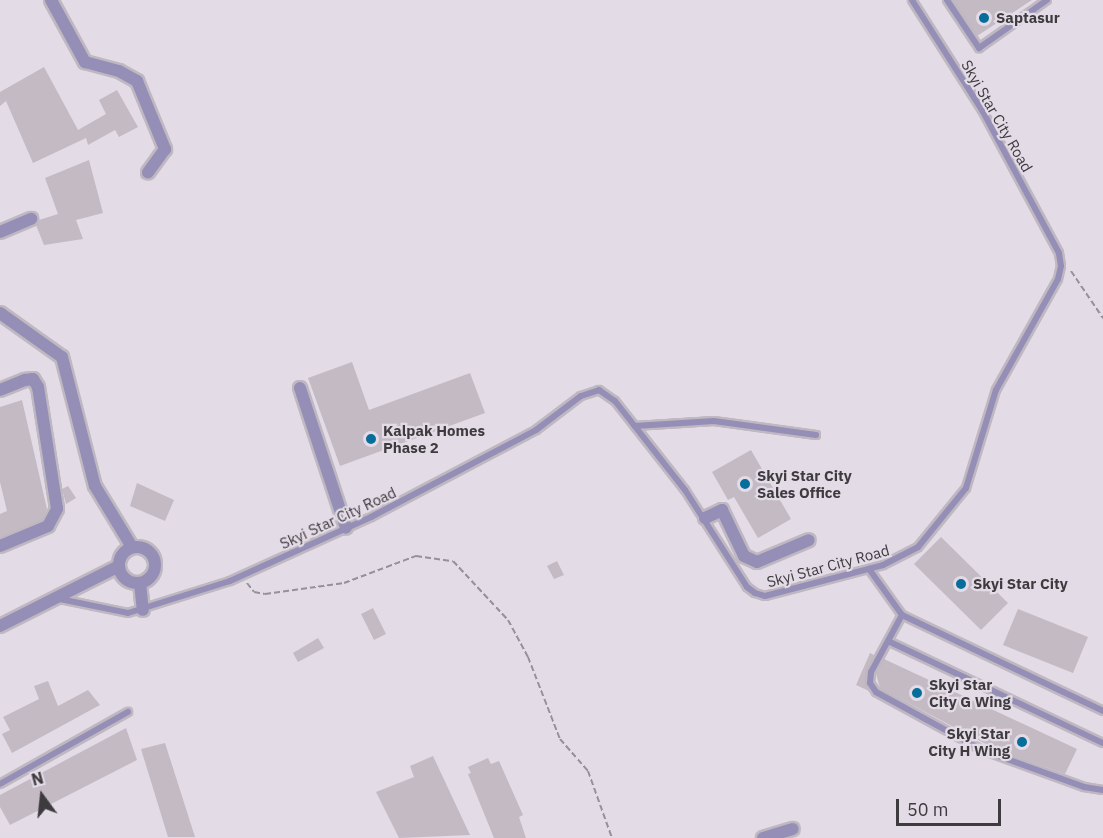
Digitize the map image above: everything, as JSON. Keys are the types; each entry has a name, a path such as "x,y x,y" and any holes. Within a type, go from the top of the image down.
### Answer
{"street":[{"path":"51,0 85,62 119,70 136,81 165,149 148,172"},
{"path":"0,232 31,219"},
{"path":"0,313 62,357 93,480 132,547 150,551 156,562 154,573 140,583"},
{"path":"0,390 33,379 38,387 57,509 48,526 0,546"},
{"path":"300,388 346,528"},
{"path":"705,518 722,510 744,556 757,562 809,540"},
{"path":"132,547 122,555 119,566 124,577 140,583"},
{"path":"0,626 119,566"},
{"path":"140,583 143,610"},
{"path":"763,838 793,829"}],"lane":[{"name":"Skyi Star City Road","path":"57,598 120,612 143,610 242,576 346,528 536,430 590,391 608,393 635,426 705,518 747,587 755,593 765,596 869,569 903,557 918,547 966,488 996,390 1058,279 1059,253 982,110 912,0"},
{"path":"947,0 979,48 1047,0"},
{"path":"635,426 714,421 816,435"},
{"path":"869,569 902,615 1103,711"},
{"path":"902,615 871,672 870,683 876,692 982,750 1103,790"},
{"path":"888,641 1103,743"},
{"path":"0,783 128,712"}],"path":[{"path":"1059,253 1103,318"},
{"path":"242,576 254,592 265,594 344,583 416,556 453,561 504,614 525,650 560,739 588,771 612,838"}],"building":[{"name":"Saptasur","path":"953,0 1032,0 977,36"},
{"path":"44,67 78,130 106,114 99,100 117,90 138,127 119,137 115,130 88,145 86,138 33,163 6,101 0,106 0,92"},
{"path":"89,160 103,213 76,220 83,239 44,245 36,225 39,220 58,214 45,178"},
{"name":"Kalpak Homes Phase 2","path":"352,362 369,410 470,373 485,413 340,466 308,378"},
{"path":"22,400 47,509 42,520 0,537 0,514 7,511 0,482 0,407"},
{"name":"Skyi Star City Sales Office","path":"751,450 791,519 758,538 734,497 728,500 712,472"},
{"path":"137,483 174,500 165,521 130,506"},
{"path":"68,486 76,498 66,504 62,489"},
{"name":"Skyi Star City","path":"941,537 1008,603 981,630 914,564"},
{"path":"557,561 564,575 554,579 547,566"},
{"path":"373,608 386,634 374,640 361,614"},
{"name":"Skyi Star City","path":"1018,609 1088,637 1073,673 1003,645"},
{"path":"318,638 324,648 298,662 293,653"},
{"path":"870,653 874,655 866,672 869,691 856,685"},
{"path":"884,659 1077,749 1065,774 997,750 880,688 876,674"},
{"path":"48,681 58,706 88,690 100,705 12,753 2,734 10,730 3,717 39,699 34,686"},
{"path":"126,728 137,760 10,825 0,807 0,795"},
{"path":"165,743 195,837 168,837 141,749"},
{"path":"433,756 470,835 399,838 376,792 414,777 410,766"},
{"path":"488,758 491,764 499,761 523,815 519,817 526,838 494,838 468,774 471,773 468,767"}],"place":[{"name":"Saptasur","path":"984,18"},
{"name":"Kalpak Homes Phase 2","path":"371,439"},
{"name":"Skyi Star City Sales Office","path":"745,484"},
{"name":"Skyi Star City","path":"961,584"},
{"name":"Skyi Star City G Wing","path":"917,693"},
{"name":"Skyi Star City H Wing","path":"1022,742"}]}
